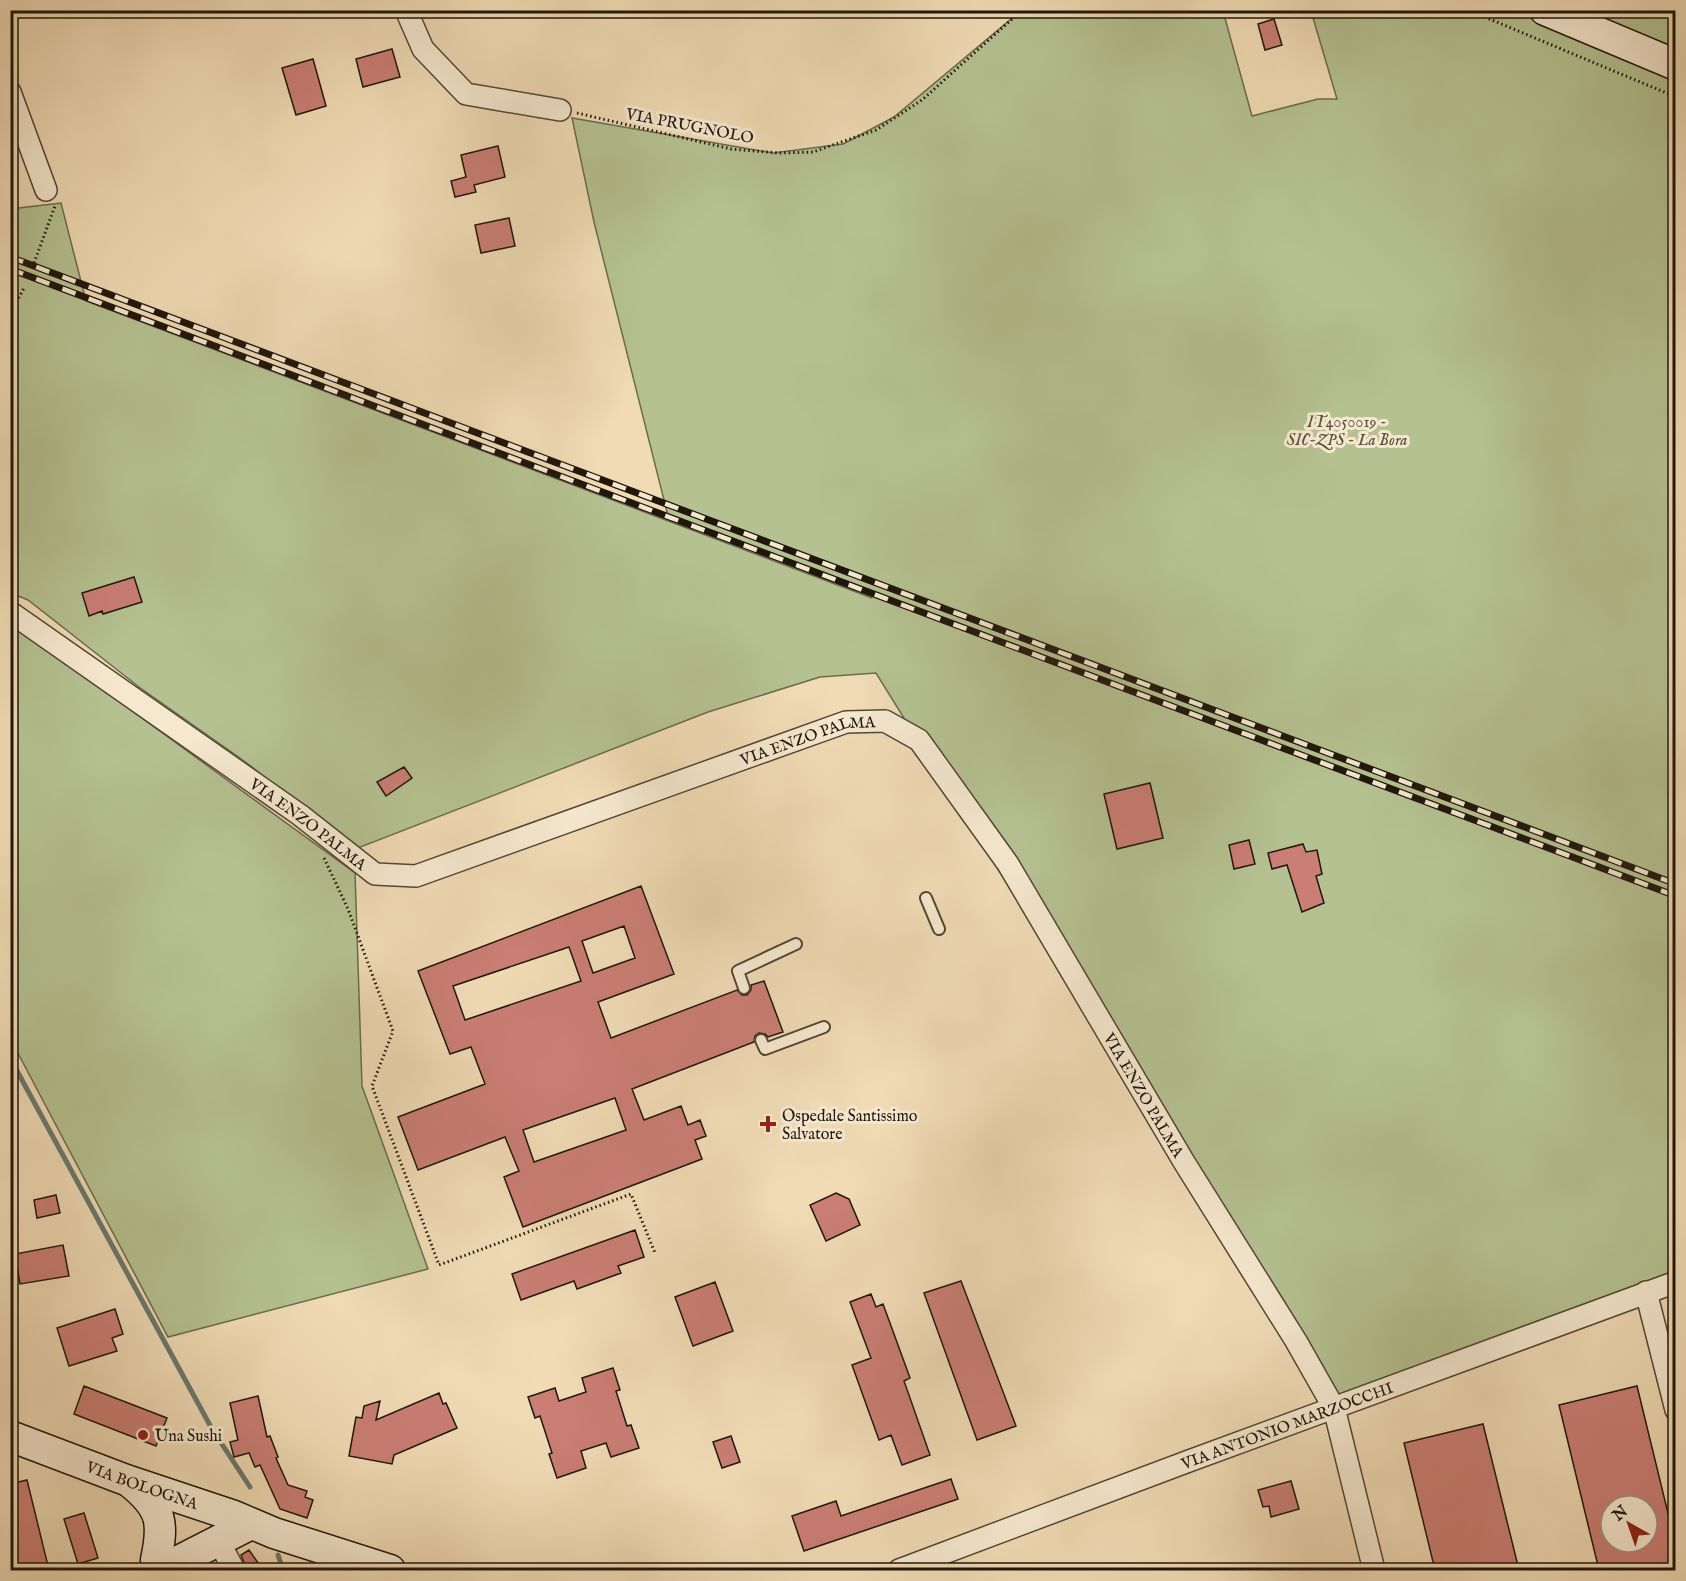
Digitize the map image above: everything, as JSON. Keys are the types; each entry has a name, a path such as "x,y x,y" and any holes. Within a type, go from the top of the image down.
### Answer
{"main road":[{"path":"1545,10 1676,65"},
{"name":"VIA BOLOGNA","path":"10,1436 262,1528 314,1560 390,1570"},
{"path":"126,1480 152,1504 158,1513 161,1537 153,1567"},
{"path":"153,1567 166,1546 202,1505"},
{"path":"202,1505 208,1547"},
{"path":"153,1567 262,1528"}],"street":[{"path":"406,10 423,49 466,94 560,110"},
{"path":"10,92 46,190"},
{"name":"VIA ENZO PALMA","path":"10,612 300,815 375,874 416,876 846,722 885,721 920,740 1008,864 1178,1152 1296,1341 1334,1408 1374,1570"},
{"name":"VIA ANTONIO MARZOCCHI","path":"899,1570 1676,1282"},
{"path":"1646,1292 1676,1410"},
{"path":"208,1547 234,1570"}],"lane":[{"path":"926,898 939,929"},
{"path":"744,988 738,971 796,944"},
{"path":"761,1040 765,1049 824,1027"}],"path":[{"name":"VIA PRUGNOLO","path":"560,110 731,148 779,153 813,152 876,130 922,100 1022,10"},
{"path":"1468,10 1676,97"},
{"path":"10,314 24,288"},
{"path":"324,858 348,909 393,1031 372,1086 439,1264 631,1194 655,1253"}],"green space":[{"name":"IT4050019 - SIC-ZPS - La Bora","path":"1022,10 1223,11 1252,116 1318,99 1337,99 1311,11 1675,11 1675,1278 1353,1392 1325,1396 876,673 820,677 708,712 358,848 240,758 139,687 28,600 11,593 10,209 61,203 86,301 872,598 668,516 594,222 572,118 773,153 843,144 894,117"},
{"path":"10,622 355,873 362,1086 428,1269 168,1337 11,1040"}],"building":[{"path":"1274,19 1282,45 1265,50 1258,24"},
{"path":"392,49 400,77 363,87 356,59"},
{"path":"313,59 326,106 296,115 282,68"},
{"path":"498,146 505,177 474,185 476,192 455,197 451,181 466,177 461,155"},
{"path":"509,218 515,246 481,253 475,225"},
{"path":"134,577 142,602 89,616 82,593"},
{"path":"404,767 412,778 386,796 377,782"},
{"path":"1150,783 1163,838 1117,849 1104,794"},
{"path":"1249,840 1255,864 1234,869 1229,845"},
{"path":"1303,844 1306,852 1317,850 1322,874 1316,876 1324,903 1302,912 1287,865 1272,869 1268,853"},
{"path":"641,886 674,974 598,1002 611,1038 737,990 742,995 747,995 751,990 751,985 764,981 783,1032 768,1037 759,1033 755,1036 754,1042 632,1089 644,1120 681,1106 688,1125 700,1120 706,1136 695,1140 702,1159 523,1227 504,1177 519,1171 505,1137 418,1170 398,1117 485,1084 471,1047 450,1054 418,971","holes":["624,926 635,958 593,973 582,941","569,947 581,981 465,1020 453,986","615,1098 626,1130 534,1162 523,1130"]},
{"path":"836,1193 849,1199 860,1225 826,1241 810,1205"},
{"path":"56,1195 60,1213 37,1218 34,1200"},
{"path":"635,1230 644,1257 618,1266 621,1273 577,1289 574,1281 521,1300 512,1274"},
{"path":"63,1245 69,1276 20,1284 15,1254"},
{"path":"961,1281 1016,1426 977,1440 924,1293"},
{"path":"715,1282 733,1331 693,1346 675,1297"},
{"path":"871,1294 876,1307 883,1304 910,1378 904,1381 930,1455 902,1465 891,1435 879,1440 852,1365 871,1358 850,1302"},
{"path":"115,1309 123,1334 112,1338 117,1351 69,1366 57,1328"},
{"path":"613,1368 620,1390 616,1391 627,1426 631,1425 639,1448 611,1457 606,1443 581,1451 586,1468 557,1478 540,1416 535,1418 528,1397 555,1388 559,1401 586,1392 582,1378"},
{"path":"84,1386 167,1418 156,1446 74,1414"},
{"path":"1637,1386 1676,1546 1676,1570 1599,1570 1559,1405"},
{"path":"439,1393 457,1428 394,1455 392,1464 349,1456 356,1417 362,1418 364,1406 380,1401 376,1420"},
{"path":"258,1396 267,1437 270,1436 278,1457 276,1458 288,1485 307,1491 305,1497 313,1500 307,1518 280,1509 260,1465 255,1467 249,1453 234,1457 230,1442 238,1440 230,1403"},
{"path":"1483,1424 1519,1570 1435,1570 1404,1443"},
{"path":"731,1436 740,1462 722,1468 713,1442"},
{"path":"951,1479 958,1499 804,1551 792,1516 836,1501 841,1516"},
{"path":"27,1480 49,1570 10,1570 10,1484"},
{"path":"1291,1481 1299,1509 1271,1517 1269,1506 1263,1507 1258,1490"},
{"path":"84,1513 98,1558 78,1564 64,1519"},
{"path":"249,1550 263,1570 247,1570 241,1555"}],"waterway":[{"path":"10,1058 212,1429 250,1487"},
{"path":"278,1555 283,1570"}],"railway":[{"path":"10,257 1676,884"},
{"path":"10,269 1676,896"}],"place":[{"name":"Ospedale Santissimo Salvatore","path":"768,1124"},
{"name":"Una Sushi","path":"143,1435"}]}
